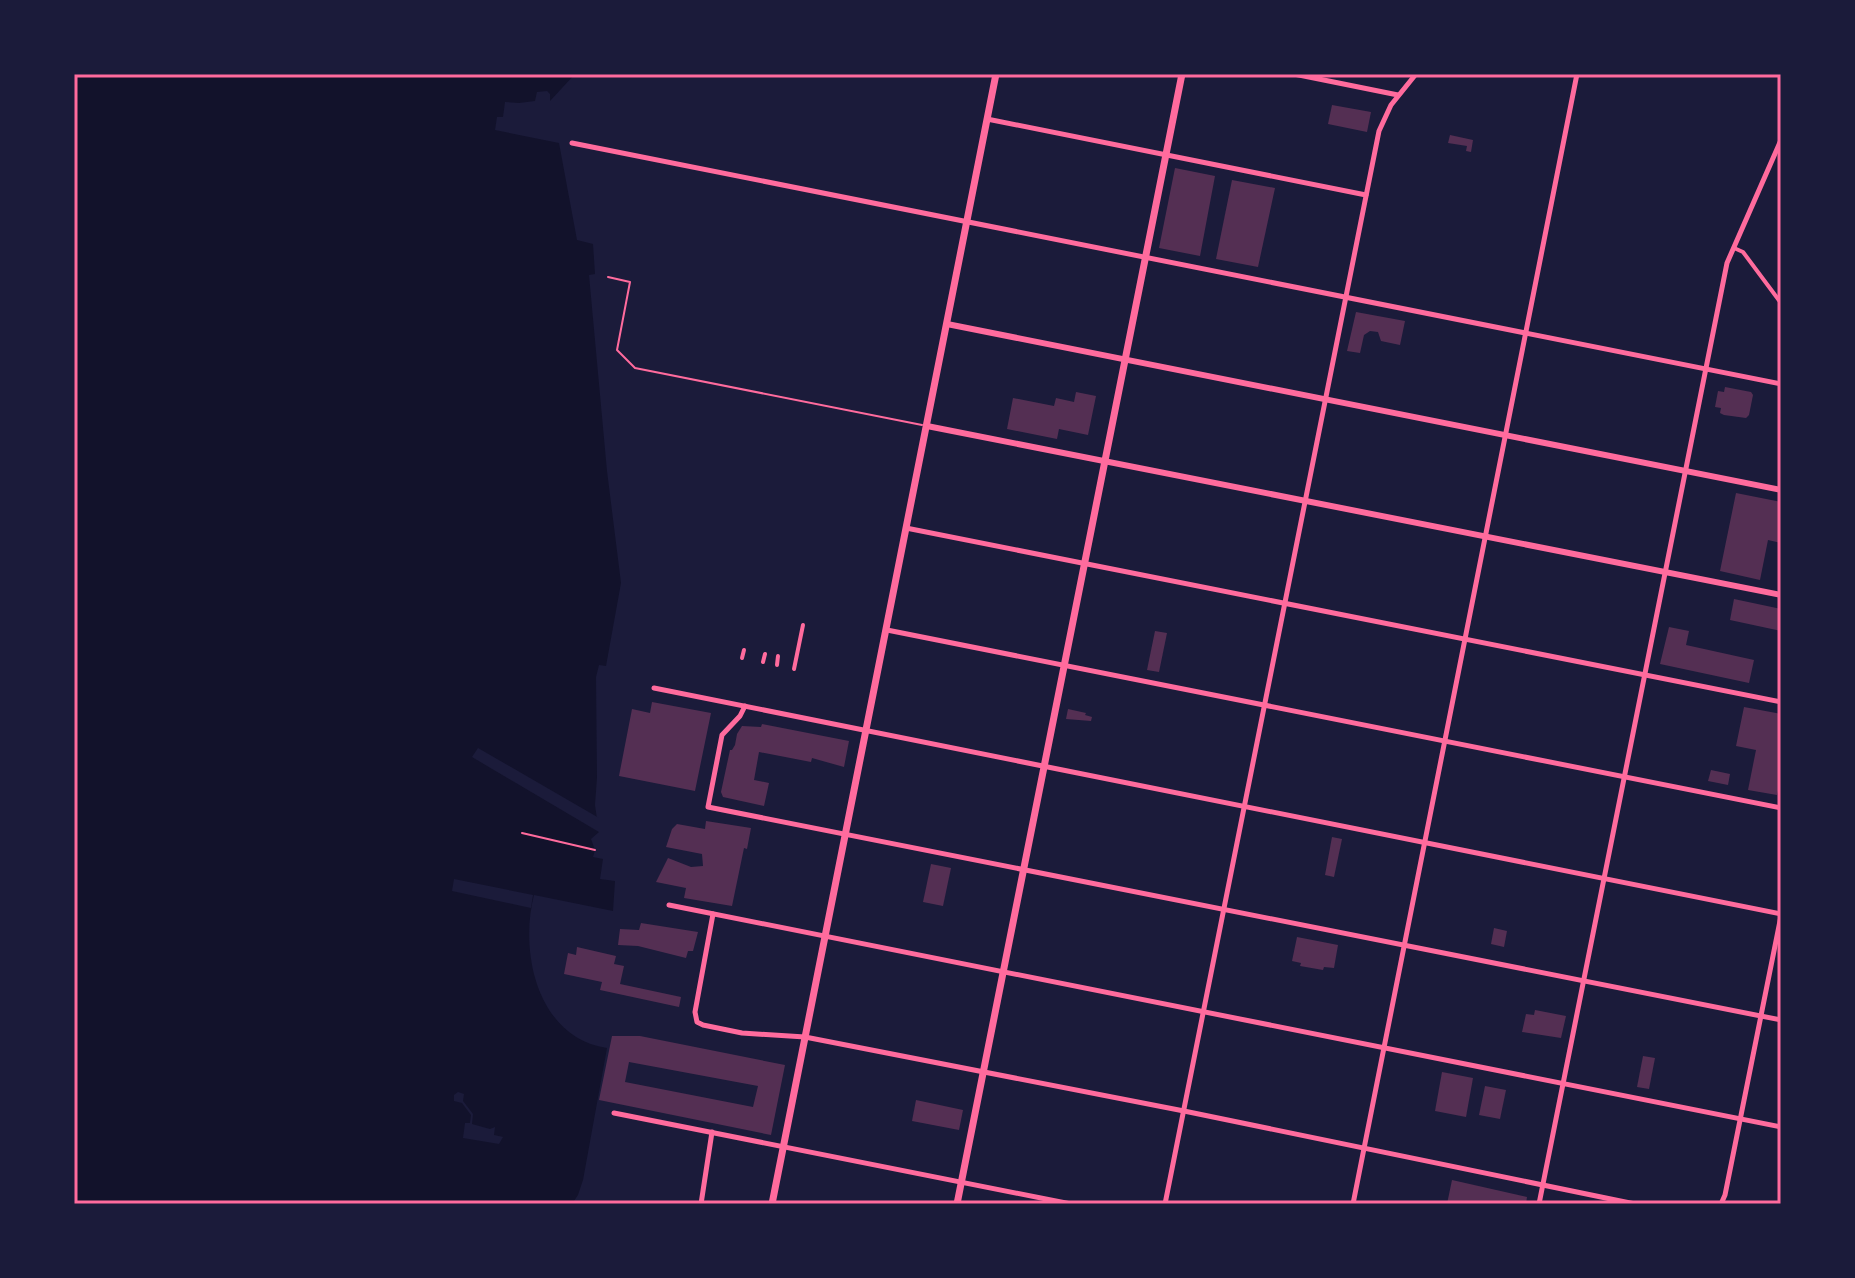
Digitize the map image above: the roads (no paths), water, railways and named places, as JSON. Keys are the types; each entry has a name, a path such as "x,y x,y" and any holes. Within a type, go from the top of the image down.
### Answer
{"main road":[{"path":"772,1204 996,74"},
{"path":"957,1204 1182,74"}],"street":[{"path":"1294,74 1398,95"},
{"path":"1165,1204 1366,195 1383,119 1416,74"},
{"path":"1353,1204 1577,74"},
{"path":"987,119 1366,195"},
{"path":"1539,1204 1727,263 1781,140"},
{"path":"572,143 1781,384"},
{"path":"1734,248 1743,252 1781,303"},
{"path":"947,324 1781,490"},
{"path":"927,426 1781,595"},
{"path":"906,528 1781,702"},
{"path":"794,669 803,625"},
{"path":"887,630 1781,808"},
{"path":"742,658 744,650"},
{"path":"763,662 765,654"},
{"path":"777,665 778,656"},
{"path":"654,688 1781,915 1721,1204"},
{"path":"745,706 722,735 708,807 1781,1020"},
{"path":"669,905 1781,1127"},
{"path":"713,914 696,1005 697,1022 703,1025 742,1033 805,1037 1635,1204"},
{"path":"614,1113 1071,1204"},
{"path":"701,1204 712,1132"}],"lane":[{"path":"608,277 630,282 617,350 635,368 927,426"}]}
